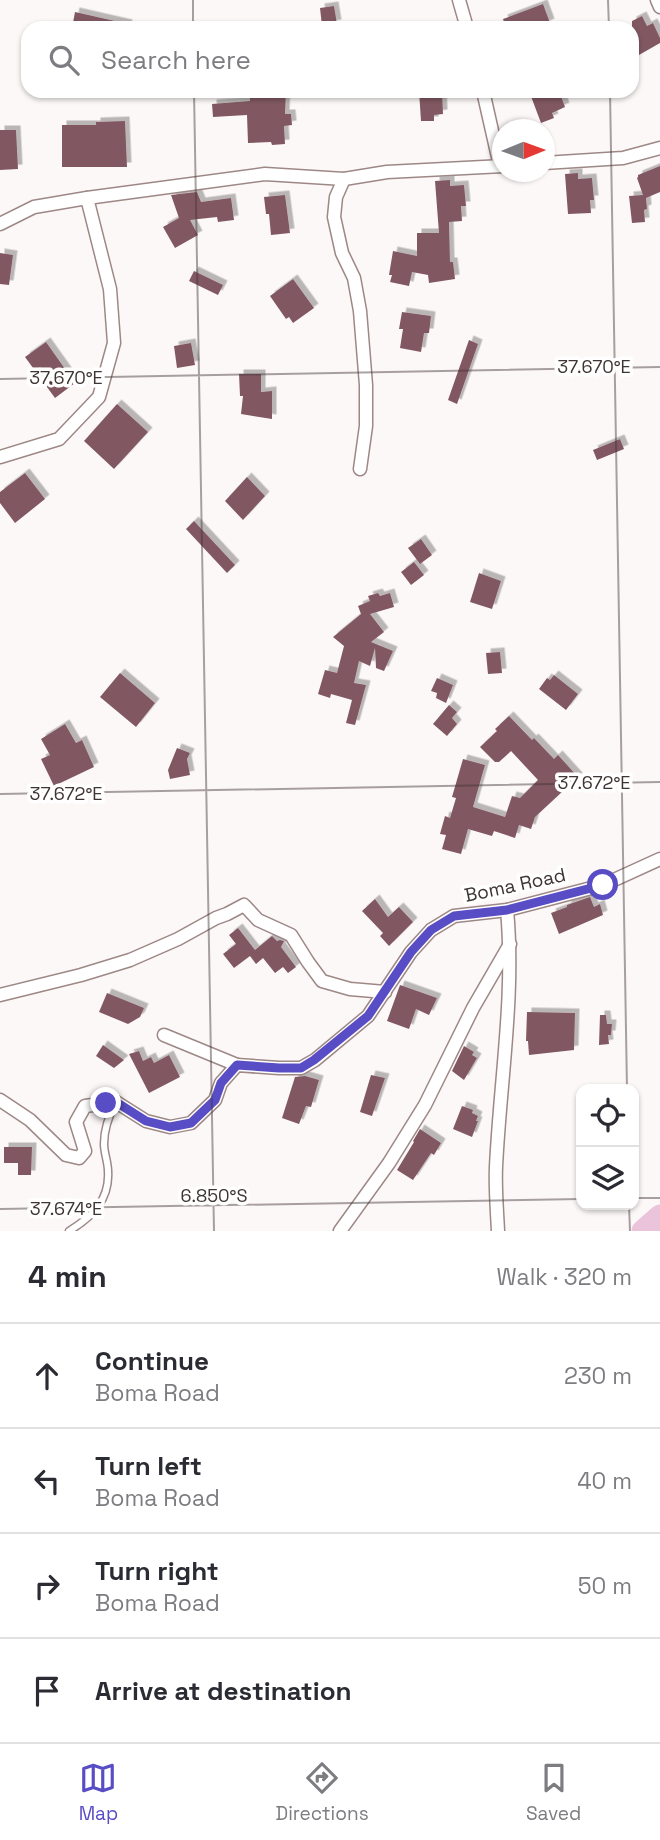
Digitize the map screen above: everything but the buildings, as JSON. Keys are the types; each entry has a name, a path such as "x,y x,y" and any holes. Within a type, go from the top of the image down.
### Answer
{"street":[{"path":"459,0 465,21"},
{"path":"657,0 660,7"},
{"path":"485,98 492,128"},
{"path":"555,162 623,158 660,148"},
{"path":"0,224 34,207 265,174 344,179 387,172 492,166"},
{"path":"344,179 337,197 334,218 342,253 354,278 360,311 366,385 366,426 359,469"},
{"path":"0,457 59,439 99,397 114,343 110,289 87,198"},
{"name":"Boma Road","path":"164,1035 237,1065 301,1068 368,1016 411,952 431,930 454,916 507,910 603,885 660,859"},
{"path":"0,995 130,960 178,939 243,905 258,920 291,935 322,981 350,989 385,992"},
{"path":"498,1231 496,1170 510,944 507,910"},
{"path":"340,1231 389,1163 425,1105 473,1008 510,944"},
{"path":"0,1100 30,1120 66,1155 79,1158 85,1151 76,1122 85,1106 116,1102 146,1121 170,1127 191,1123 215,1100 221,1083 237,1065"}],"lane":[{"path":"69,1231 87,1220 104,1197 108,1173 104,1144 107,1119 116,1102"}],"waterway":[{"path":"643,1231 660,1216"}],"route":[{"path":"106,1103 116,1102 146,1121 170,1127 191,1123 215,1100 221,1083 237,1065 301,1068 330,1048 368,1016 411,952 431,930 454,916 507,910 603,885"}]}
